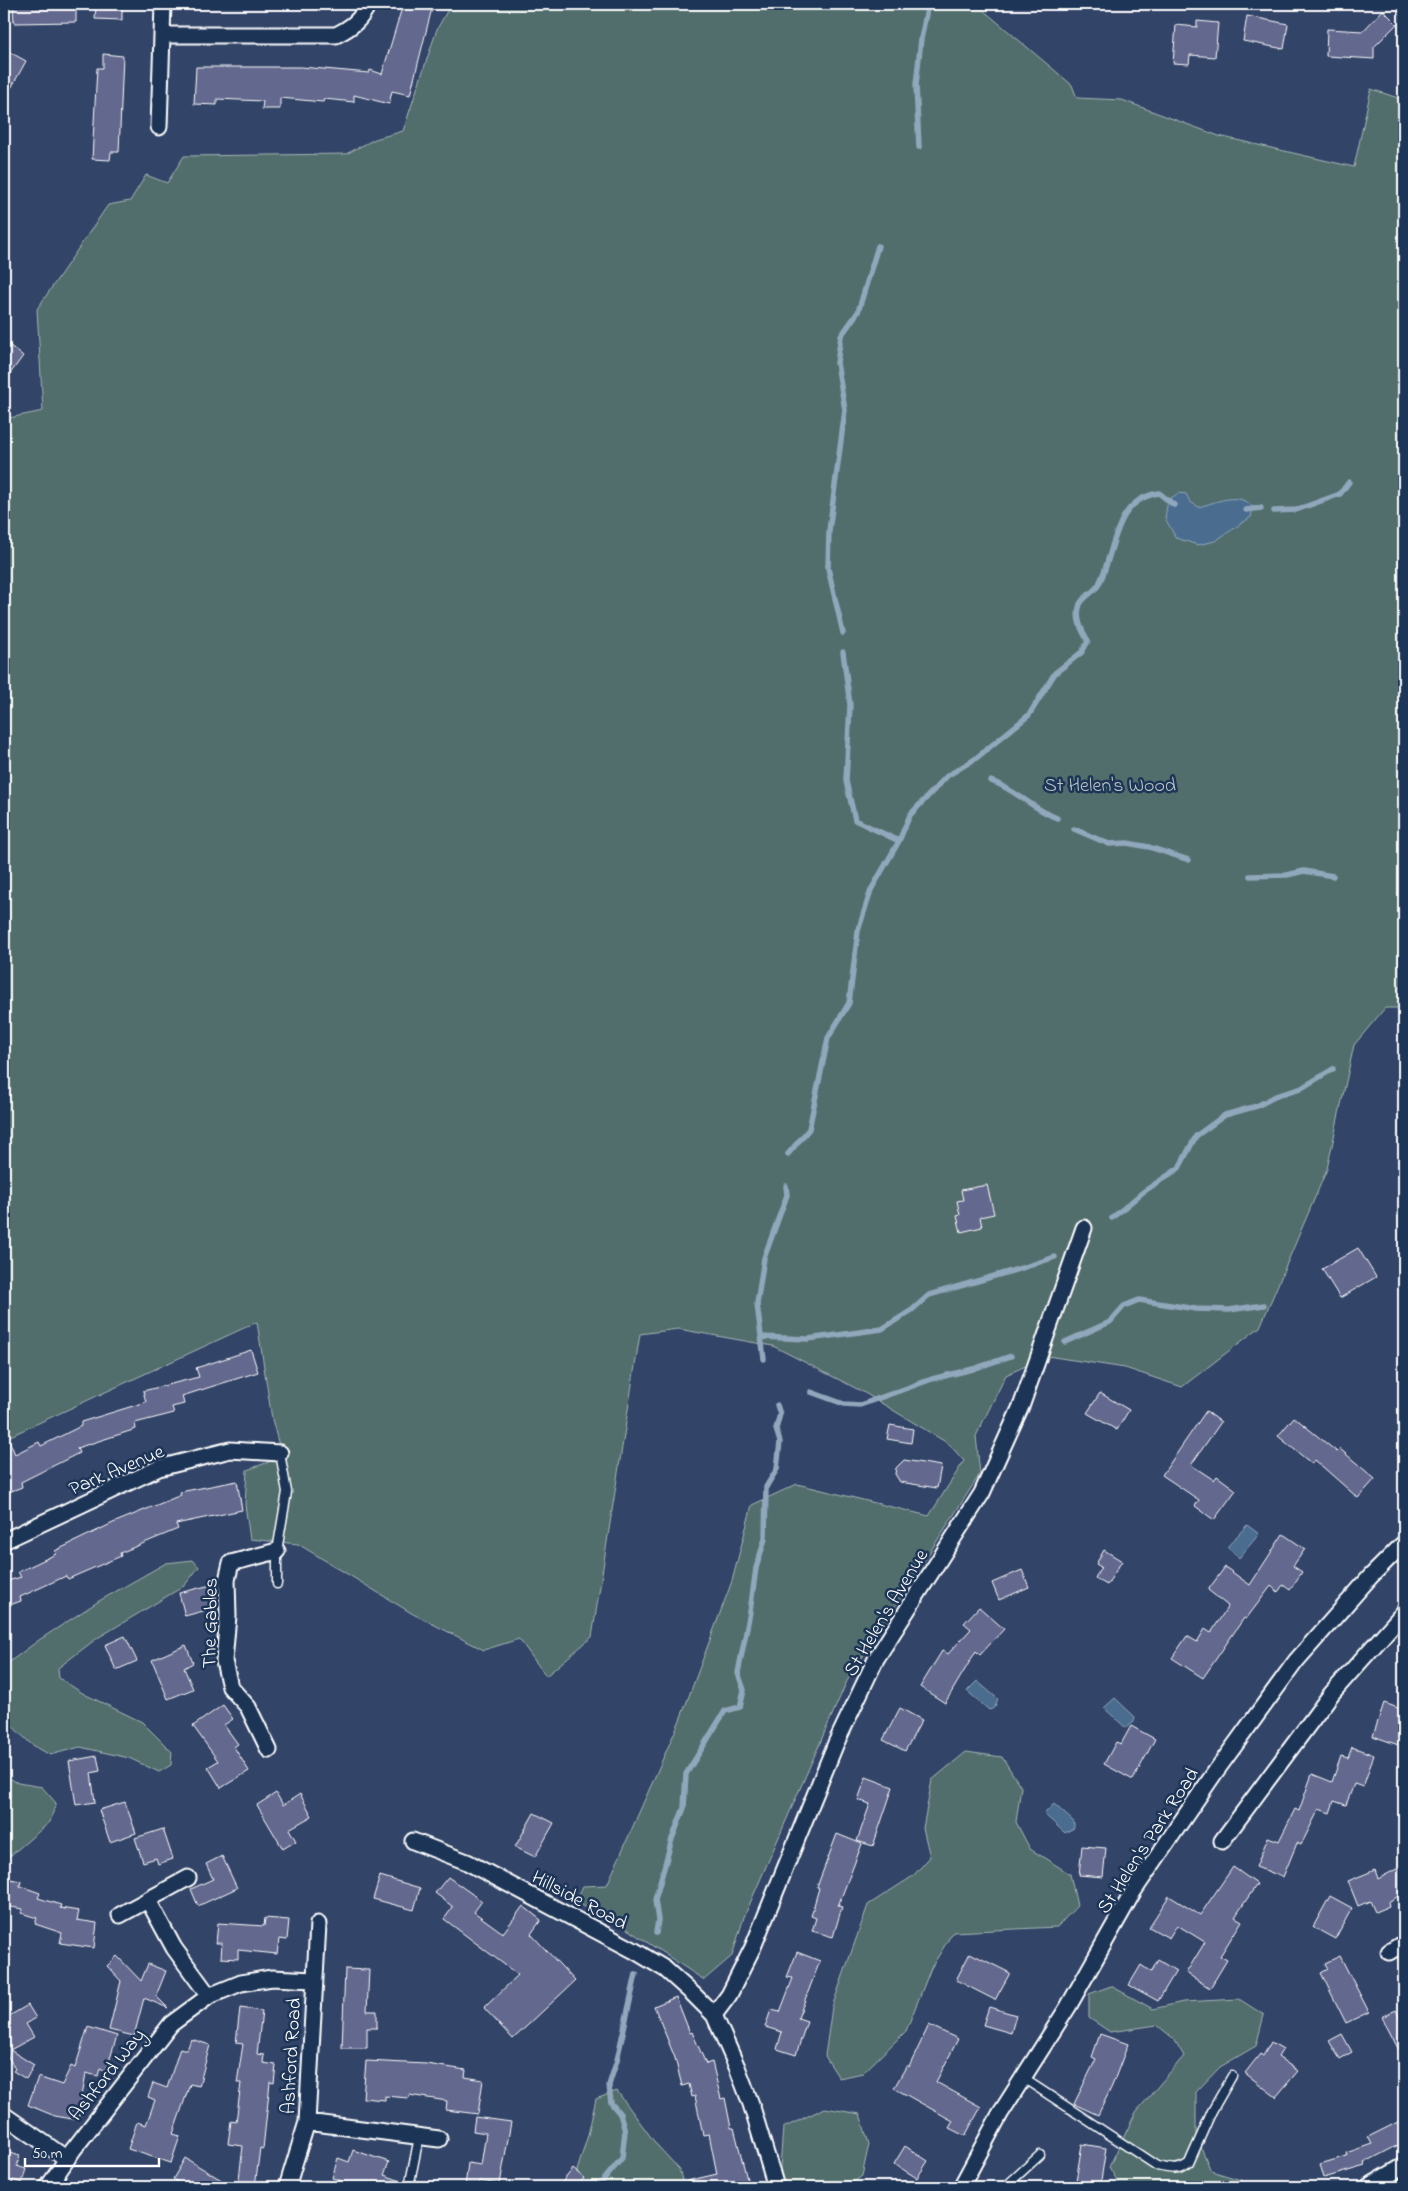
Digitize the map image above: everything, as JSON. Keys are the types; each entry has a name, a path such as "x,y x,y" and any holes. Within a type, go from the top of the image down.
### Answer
{"street":[{"path":"159,127 163,4"},
{"path":"162,35 336,35 351,28 363,15 368,4"},
{"name":"St Helen's Avenue","path":"714,2015 729,1996 753,1947 836,1743 876,1659 982,1493 1022,1404 1084,1228"},
{"name":"Park Avenue","path":"4,1542 160,1468 230,1450 280,1453"},
{"name":"St Helen's Park Road","path":"961,2187 1000,2114 1068,2007 1133,1892 1216,1771 1296,1661 1371,1576 1404,1543"},
{"name":"The Gables","path":"269,1750 248,1707 230,1687 224,1661 228,1616 227,1580 231,1564 277,1551"},
{"path":"1222,1841 1332,1693 1404,1612"},
{"name":"Hillside Road","path":"413,1841 467,1862 635,1951 665,1969 714,2015"},
{"path":"120,1915 188,1878"},
{"path":"148,1900 174,1948 209,1996"},
{"name":"Ashford Road","path":"287,2187 307,2122 318,1924"},
{"path":"1389,1952 1404,1943"},
{"name":"Ashford Way","path":"48,2187 67,2159 171,2024 209,1996 241,1983 272,1978 314,1980"},
{"path":"714,2015 751,2104 776,2187"},
{"path":"4,2115 67,2159"},
{"path":"307,2122 439,2139"},
{"path":"1368,2187 1404,2166"}],"lane":[{"path":"277,1584 277,1551 286,1492 280,1453"},
{"path":"1023,2078 1157,2166 1170,2169 1182,2168 1189,2162 1212,2111 1232,2076"},
{"path":"409,2187 418,2137"},
{"path":"1005,2187 1040,2156"}],"green space":[{"name":"St Helen's Wood","path":"451,4 976,4 1072,85 1077,98 1122,100 1219,136 1354,167 1371,89 1404,100 1404,1008 1385,1008 1354,1045 1327,1169 1260,1327 1182,1387 1125,1368 1047,1356 1006,1375 976,1436 980,1474 847,1681 744,1917 732,1956 704,1980 621,1925 575,1902 583,1886 607,1885 680,1720 732,1581 752,1505 797,1484 929,1516 964,1461 949,1444 863,1392 773,1346 678,1329 640,1334 592,1637 546,1676 519,1639 484,1650 413,1614 298,1544 250,1539 245,1505 247,1470 282,1457 272,1419 257,1322 4,1439 4,419 43,411 37,309 108,205 130,201 146,175 167,183 184,156 346,154 375,139 403,131 437,29"},
{"path":"193,1560 199,1567 184,1586 96,1639 58,1668 59,1678 84,1694 142,1722 172,1752 171,1765 159,1772 129,1758 80,1747 50,1755 31,1744 9,1723 4,1724 4,1666 39,1640 99,1601 166,1563"},
{"path":"966,1752 1002,1757 1021,1787 1016,1822 1030,1849 1070,1874 1077,1906 1057,1927 953,1932 931,1968 906,2031 863,2073 839,2078 825,2056 832,2007 868,1905 913,1876 930,1857 923,1828 932,1780"},
{"path":"4,1775 18,1783 42,1787 56,1803 50,1822 4,1861"},
{"path":"1111,1986 1153,2009 1183,2002 1239,1999 1264,2015 1256,2046 1220,2067 1196,2092 1196,2135 1211,2171 1241,2180 1245,2187 1121,2187 1109,2167 1136,2112 1184,2056 1174,2039 1157,2025 1110,2032 1089,2018 1089,1994"},
{"path":"617,2091 656,2144 679,2169 684,2187 572,2187 588,2135 596,2099"},
{"path":"825,2108 860,2114 869,2144 862,2176 847,2187 784,2187 780,2167 783,2128"}],"water":[{"path":"1179,493 1186,494 1190,502 1199,507 1227,499 1247,502 1253,507 1251,517 1215,541 1198,545 1176,538 1165,518 1168,500"},
{"path":"1247,1525 1259,1534 1239,1558 1227,1547"},
{"path":"977,1681 998,1699 995,1706 989,1710 967,1691"},
{"path":"1115,1698 1135,1717 1134,1722 1126,1728 1104,1708"},
{"path":"1054,1804 1074,1822 1074,1828 1065,1833 1044,1814"}],"building":[{"path":"13,4 36,4 36,7 76,8 76,22 14,23"},
{"path":"96,4 122,4 122,20 95,19"},
{"path":"403,4 433,4 410,95 392,91 389,104 354,95 354,102 324,99 323,102 280,98 280,109 262,109 263,101 217,99 217,105 194,104 196,67 301,67 369,73 370,70 382,74"},
{"path":"1383,10 1397,24 1374,47 1374,59 1326,56 1327,29 1363,31"},
{"path":"1247,16 1288,24 1284,49 1243,41"},
{"path":"1197,21 1218,23 1215,57 1190,55 1189,64 1173,63 1176,25 1197,27"},
{"path":"4,49 26,61 4,101"},
{"path":"103,54 123,56 119,152 111,152 110,160 92,159 97,68 103,68"},
{"path":"4,341 23,356 4,382"},
{"path":"987,1185 994,1214 980,1217 982,1227 961,1232 957,1216 960,1215 957,1201 963,1200 961,1190"},
{"path":"1358,1248 1376,1277 1340,1298 1322,1269"},
{"path":"251,1350 258,1372 182,1396 184,1404 172,1407 174,1413 135,1423 136,1429 77,1448 79,1453 21,1482 22,1487 4,1494 4,1429 15,1454 39,1442 41,1446 81,1426 81,1422 146,1402 143,1391 199,1377 196,1368"},
{"path":"1100,1393 1129,1410 1117,1430 1087,1413"},
{"path":"1206,1411 1221,1422 1191,1465 1214,1480 1217,1476 1236,1490 1214,1520 1195,1506 1199,1500 1162,1475"},
{"path":"1294,1417 1337,1452 1340,1449 1375,1479 1358,1498 1315,1460 1312,1464 1278,1436"},
{"path":"890,1425 913,1429 911,1443 887,1439"},
{"path":"904,1460 941,1466 937,1488 900,1482 895,1474 896,1468"},
{"path":"237,1481 242,1510 176,1524 178,1529 120,1553 121,1556 68,1579 66,1576 20,1597 21,1601 4,1607 4,1582 21,1577 18,1572 56,1554 55,1551 113,1523 181,1495 180,1492"},
{"path":"1283,1534 1305,1549 1293,1566 1302,1572 1290,1590 1283,1585 1278,1592 1271,1586 1246,1619 1244,1618 1203,1678 1172,1658 1187,1636 1197,1642 1205,1629 1211,1633 1228,1606 1208,1590 1225,1567 1250,1585"},
{"path":"1104,1550 1122,1561 1107,1585 1095,1578 1101,1567 1096,1564"},
{"path":"1022,1570 1029,1587 999,1600 992,1583"},
{"path":"215,1584 218,1607 185,1616 179,1593"},
{"path":"979,1607 1004,1629 980,1655 976,1651 945,1703 920,1687 942,1651 948,1654 971,1629 964,1623"},
{"path":"125,1636 137,1661 116,1670 105,1645"},
{"path":"186,1645 193,1663 184,1668 193,1689 168,1699 152,1660"},
{"path":"1384,1703 1404,1710 1404,1747 1373,1736"},
{"path":"223,1705 233,1719 224,1725 238,1744 234,1747 249,1771 221,1788 208,1767 218,1761 193,1726"},
{"path":"900,1708 922,1720 905,1751 883,1740"},
{"path":"1131,1726 1155,1739 1133,1780 1104,1764 1116,1742 1121,1744"},
{"path":"1352,1747 1374,1755 1363,1787 1354,1784 1346,1805 1334,1801 1330,1813 1319,1809 1301,1845 1297,1843 1283,1877 1256,1867 1268,1837 1279,1841 1295,1809 1299,1811 1312,1774 1332,1782 1341,1756 1348,1758"},
{"path":"97,1756 100,1771 91,1773 95,1802 76,1805 69,1761"},
{"path":"866,1777 893,1787 873,1846 857,1841 870,1804 858,1800"},
{"path":"276,1793 283,1805 300,1794 312,1816 289,1829 296,1841 283,1849 257,1805"},
{"path":"125,1802 136,1833 110,1842 99,1810"},
{"path":"534,1813 554,1823 535,1857 515,1847"},
{"path":"163,1829 173,1859 158,1864 156,1858 143,1862 135,1838"},
{"path":"837,1834 862,1844 838,1906 842,1907 833,1937 812,1931 816,1918 811,1916 819,1888 817,1887"},
{"path":"1082,1846 1106,1848 1103,1877 1079,1875"},
{"path":"222,1856 237,1888 198,1906 191,1889 213,1879 206,1864"},
{"path":"1404,1865 1404,1893 1388,1902 1389,1906 1375,1912 1370,1901 1358,1906 1348,1881 1375,1870 1378,1879"},
{"path":"1233,1867 1257,1884 1235,1917 1242,1921 1220,1956 1227,1960 1210,1988 1186,1973 1205,1942 1177,1925 1169,1938 1149,1927 1169,1896 1200,1915"},
{"path":"380,1876 420,1888 414,1910 373,1899"},
{"path":"448,1877 482,1901 474,1912 503,1933 523,1906 541,1920 531,1934 575,1981 513,2039 484,2008 518,1975 444,1919 453,1907 435,1893"},
{"path":"4,1878 21,1881 20,1886 40,1893 38,1898 61,1905 60,1908 79,1911 77,1920 97,1923 94,1948 60,1943 62,1933 35,1924 37,1918 21,1913 23,1909 4,1906"},
{"path":"1330,1896 1352,1908 1335,1939 1313,1927"},
{"path":"265,1918 289,1920 287,1940 279,1939 277,1954 238,1950 238,1959 221,1958 222,1943 216,1943 218,1923 264,1926"},
{"path":"797,1952 820,1961 798,2018 807,2021 796,2055 777,2049 782,2032 765,2027 771,2010 780,2012 793,1978 787,1977"},
{"path":"970,1953 1010,1973 995,2000 956,1980"},
{"path":"117,1956 141,1981 148,1964 166,1971 156,1996 168,2008 144,1998 134,2036 109,2030 121,1981 107,1966"},
{"path":"1340,1956 1369,2012 1346,2023 1321,1973 1328,1969 1325,1963"},
{"path":"1158,1960 1176,1971 1158,2001 1129,1985 1141,1965 1151,1972"},
{"path":"345,1969 369,1970 367,2011 377,2011 377,2028 367,2028 367,2048 342,2048"},
{"path":"676,1997 690,2033 692,2032 706,2064 712,2062 721,2099 725,2098 731,2128 734,2128 749,2187 687,2187 687,2181 717,2174 709,2134 703,2135 695,2096 692,2097 689,2084 682,2086 675,2058 654,2006"},
{"path":"28,2005 36,2018 26,2024 34,2037 10,2050 34,2065 26,2079 13,2071 15,2069 6,2053 4,2054 4,2019"},
{"path":"989,2007 1016,2015 1011,2033 983,2025"},
{"path":"240,2008 262,2011 257,2054 264,2055 263,2063 276,2065 274,2083 270,2082 263,2149 260,2148 255,2187 238,2187 243,2146 228,2144 231,2121 236,2122 241,2083 237,2083 243,2044 236,2043"},
{"path":"1396,2010 1404,2027 1404,2060 1382,2017"},
{"path":"929,2025 958,2039 936,2082 981,2107 965,2136 949,2128 953,2121 894,2088 907,2065 909,2067"},
{"path":"88,2027 117,2036 106,2071 100,2068 98,2076 86,2073 78,2120 55,2116 28,2105 38,2077 62,2085 71,2066 75,2068"},
{"path":"1100,2034 1128,2044 1112,2086 1098,2115 1074,2104 1096,2059 1092,2057"},
{"path":"1342,2034 1352,2052 1340,2059 1329,2041"},
{"path":"191,2039 210,2045 199,2086 190,2084 173,2134 180,2136 171,2163 128,2149 137,2122 146,2125 155,2100 148,2097 153,2083 167,2088 180,2048 187,2050"},
{"path":"1271,2042 1283,2049 1278,2057 1298,2071 1276,2097 1245,2073 1260,2054 1263,2056"},
{"path":"366,2061 426,2064 466,2070 465,2077 483,2080 478,2114 446,2110 447,2101 409,2095 408,2098 385,2096 385,2100 363,2098"},
{"path":"475,2117 511,2122 500,2184 479,2181 479,2187 465,2187 468,2163 481,2165 486,2133 473,2131"},
{"path":"1404,2119 1404,2142 1364,2163 1365,2166 1324,2178 1320,2164 1347,2156 1346,2153 1372,2144 1368,2137"},
{"path":"1082,2144 1106,2148 1100,2187 1075,2187"},
{"path":"905,2146 928,2161 917,2178 894,2164"},
{"path":"353,2150 389,2162 384,2175 404,2182 404,2187 360,2187 332,2178 338,2158 349,2162"},
{"path":"4,2151 20,2156 17,2166 26,2169 22,2183 13,2180 11,2187 4,2187"},
{"path":"185,2158 233,2187 186,2187 173,2179"},
{"path":"573,2169 584,2178 577,2187 558,2187"}],"waterway":[{"path":"919,147 916,85 921,39 928,4"},
{"path":"843,633 828,568 829,531 845,410 837,363 841,336 858,312 878,246"},
{"path":"1274,511 1296,510 1340,494 1349,482"},
{"path":"788,1154 809,1129 828,1038 849,1003 858,931 871,890 899,841 910,815 947,776 975,759 1029,715 1055,673 1082,652 1088,641 1078,619 1080,604 1099,584 1105,571 1118,528 1124,516 1133,505 1144,498 1159,493 1174,505"},
{"path":"1246,510 1261,508"},
{"path":"843,652 850,705 846,781 855,820 899,841"},
{"path":"991,781 1057,818"},
{"path":"1074,829 1109,844 1127,843 1149,847 1189,860"},
{"path":"1250,876 1287,875 1304,871 1333,876"},
{"path":"1112,1218 1143,1192 1179,1168 1196,1136 1225,1115 1257,1106 1276,1096 1300,1089 1333,1069"},
{"path":"764,1359 757,1304 764,1258 787,1195 786,1186"},
{"path":"761,1337 808,1339 882,1329 912,1310 929,1295 1055,1257"},
{"path":"1065,1342 1110,1322 1124,1306 1139,1300 1196,1309 1229,1310 1264,1305"},
{"path":"811,1392 844,1404 860,1405 932,1379 973,1369 1011,1356"},
{"path":"656,1933 658,1920 655,1900 672,1839 684,1808 686,1774 725,1711 740,1707 744,1690 738,1673 750,1612 756,1568 765,1539 766,1487 777,1469 780,1442 776,1429 780,1414 777,1405"},
{"path":"598,2187 622,2158 625,2131 620,2114 611,2103 609,2085 617,2060 636,1974"}]}
